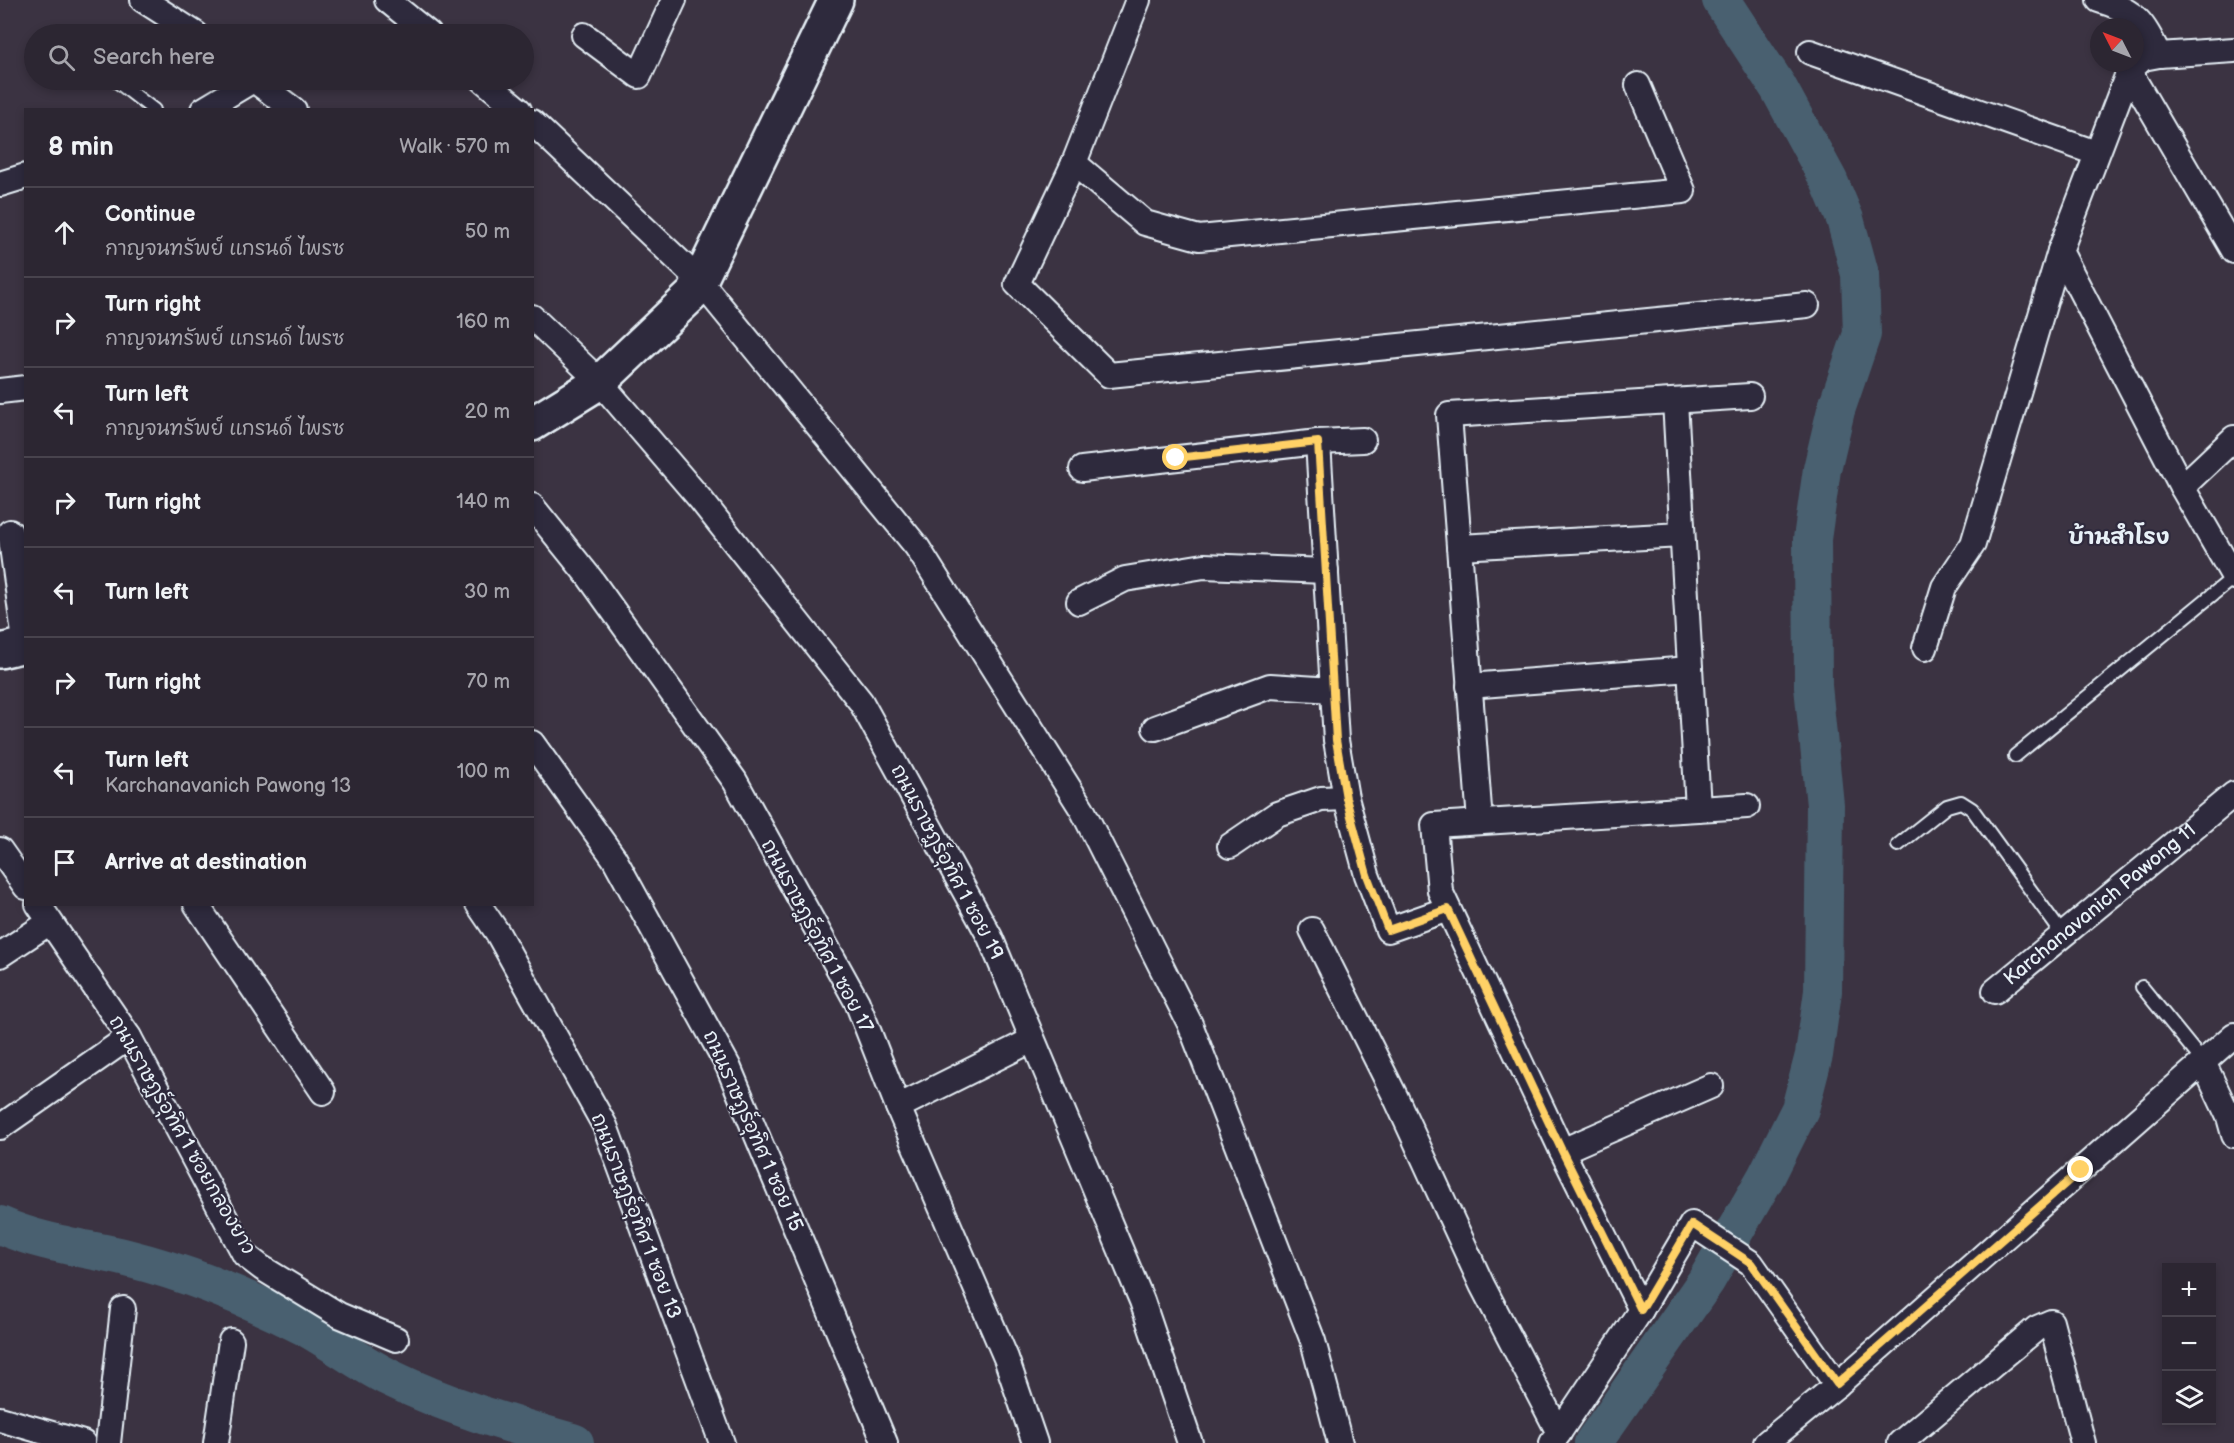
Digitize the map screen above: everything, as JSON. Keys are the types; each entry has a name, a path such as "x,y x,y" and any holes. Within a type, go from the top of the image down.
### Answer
{"street":[{"path":"143,0 180,24"},
{"path":"387,0 417,24"},
{"path":"584,35 639,76 674,0"},
{"path":"534,423 600,382 694,293 836,0"},
{"path":"1138,0 1074,163 1017,284 1109,375 1807,305"},
{"path":"2099,0 2127,11 2145,26 2158,55"},
{"path":"2144,58 2234,50"},
{"path":"1810,52 2096,153"},
{"path":"1925,648 1944,587 1974,544 2060,251 2129,72"},
{"path":"2130,72 2234,251"},
{"path":"1074,163 1145,223 1199,238 1683,191 1638,85"},
{"path":"206,108 237,90"},
{"path":"267,90 291,108"},
{"path":"495,90 517,108"},
{"path":"534,124 699,280 917,547 1082,809 1190,1024 1313,1341 1340,1443"},
{"path":"0,184 24,177"},
{"path":"2060,251 2182,487 2234,577"},
{"name":"ถนนราษฎร์อุทิศ 1 ซอย 19","path":"534,319 600,382 700,500 861,702 990,938 1142,1301 1190,1443"},
{"path":"0,391 24,388"},
{"path":"1479,822 1449,415 1750,396"},
{"path":"1675,401 1698,809"},
{"path":"2182,487 2234,438"},
{"path":"1082,469 1318,442 1363,440"},
{"path":"1318,442 1336,740 1346,798 1367,875 1388,930 1448,909"},
{"name":"ถนนราษฎร์อุทิศ 1 ซอย 17","path":"534,508 590,578 735,782 857,1002 898,1107 1006,1358 1035,1443"},
{"path":"10,532 19,648"},
{"path":"1459,547 1682,535"},
{"path":"1078,602 1125,579 1204,566 1326,571"},
{"path":"1469,686 1690,669"},
{"path":"1155,728 1270,686 1333,690"},
{"name":"ถนนราษฎร์อุทิศ 1 ซอย 15","path":"534,746 614,858 728,1065 885,1443"},
{"name":"Karchanavanich Pawong 11","path":"1995,991 2234,794"},
{"path":"1230,846 1277,814 1321,799 1346,798"},
{"path":"1641,1310 1562,1151 1440,891 1434,825 1747,806"},
{"path":"0,850 24,884"},
{"path":"197,906 323,1092"},
{"name":"ถนนราษฎร์อุทิศ 1 ซอย 13","path":"479,906 497,932 604,1126 722,1443"},
{"path":"0,955 44,913"},
{"name":"ถนนราษฎร์อุทิศ 1 ซอยกลองยาว","path":"44,913 129,1037 245,1255 262,1268 339,1315 396,1339"},
{"path":"1312,930 1395,1096 1482,1286 1556,1438"},
{"path":"1766,1443 1837,1384 2234,1035"},
{"path":"0,1127 129,1037"},
{"path":"898,1107 1032,1040"},
{"path":"2203,1062 2229,1117 2234,1135"},
{"path":"1562,1151 1712,1086"},
{"path":"1556,1438 1641,1310 1692,1224 1751,1263 1837,1384"},
{"path":"108,1443 123,1309"},
{"path":"1902,1442 2037,1328 2051,1322 2083,1443"},
{"path":"216,1443 231,1341"},
{"path":"0,1419 83,1443"}],"lane":[{"path":"128,90 151,108"},
{"path":"2015,756 2234,577"},
{"path":"1898,845 1947,806 1961,802 1972,808 2063,935"},
{"path":"2142,987 2203,1062"}],"waterway":[{"path":"1593,1443 1706,1281 1766,1177 1800,1109 1814,1055 1823,991 1825,805 1813,686 1812,539 1822,469 1836,410 1862,334 1860,274 1845,219 1829,181 1778,87 1721,0"},
{"path":"0,1225 47,1241 127,1258 209,1284 305,1327 390,1378 435,1398 481,1415 575,1443"}],"district":[{"name":"บ้านสำโรง","path":"2119,537"}],"route":[{"path":"1176,458 1318,442 1336,740 1346,798 1367,875 1388,930 1448,909 1562,1151 1641,1310 1692,1224 1751,1263 1837,1384 2081,1170"}]}
